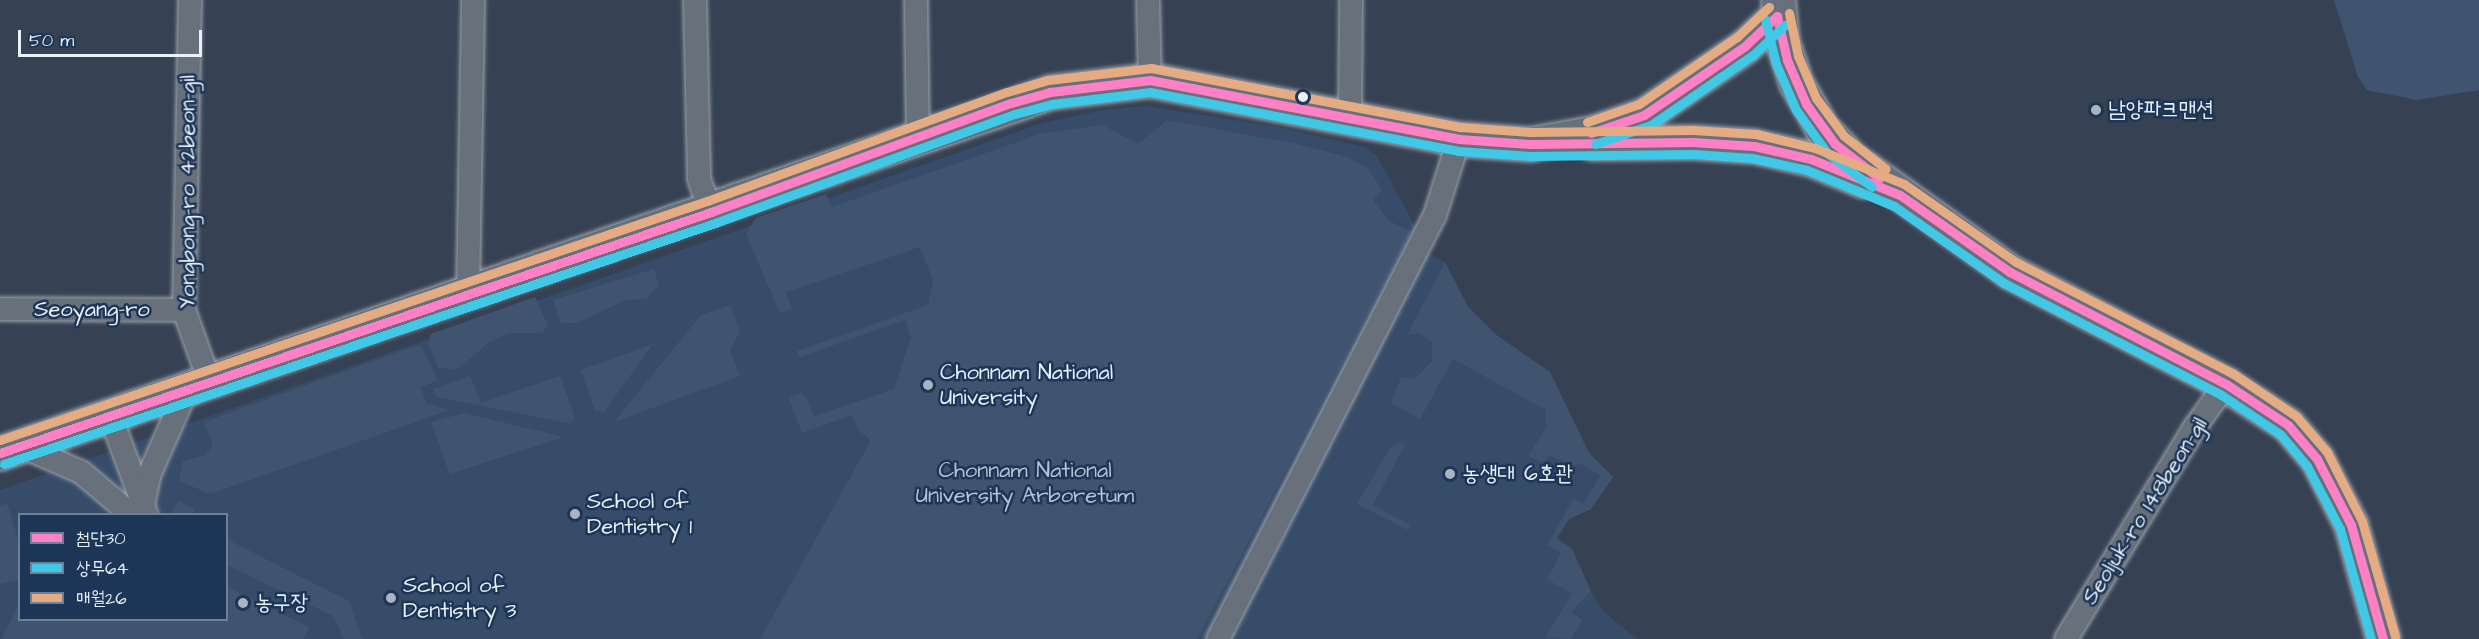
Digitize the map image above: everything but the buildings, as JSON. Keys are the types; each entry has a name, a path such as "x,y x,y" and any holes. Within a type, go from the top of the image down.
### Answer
{"main road":[{"path":"1530,144 1591,133 1644,115 1745,46 1777,8"},
{"path":"1777,8 1790,68 1822,128 1835,144 1900,195 2010,272 2226,384 2288,425 2317,459 2351,525 2383,639"},
{"path":"10,449 711,212 918,136 1050,92 1150,80 1459,139 1530,144 1693,142 1754,147 1811,159 1900,195"}],"street":[{"name":"Yongbong-ro 42beon-gil","path":"190,0 184,310 198,384"},
{"path":"468,293 474,0"},
{"path":"695,0 699,179 711,212"},
{"path":"916,0 918,136"},
{"path":"1148,0 1150,80"},
{"path":"1350,118 1351,0"},
{"path":"1218,639 1436,215 1459,139"},
{"name":"Seoyang-ro","path":"0,309 184,310"},
{"path":"145,511 150,473 198,384"},
{"name":"Seoljuk-ro 148beon-gil","path":"2066,639 2195,427 2226,384"},
{"path":"110,415 145,511"},
{"path":"10,449 81,472 125,509 145,511"}],"shaded area":[{"name":"Chonnam National University","path":"1147,106 1277,127 1365,147 1377,156 1433,257 1445,262 1468,307 1495,334 1550,372 1589,453 1613,477 1591,509 1569,519 1557,538 1572,549 1584,581 1604,612 1637,639 0,639 0,490 1042,123 1103,110"}],"green space":[{"path":"2334,0 2479,0 2479,90 2417,100 2367,90 2358,77"},
{"name":"Chonnam National University Arboretum","path":"1167,120 1293,143 1347,157 1368,168 1382,190 1373,200 1388,220 1411,232 1197,639 760,639 871,440 858,430 852,415 802,433 789,398 800,393 807,398 814,416 894,389 911,337 905,320 800,357 797,351 928,305 933,281 920,247 786,292 792,309 780,313 746,234 756,218 826,194 832,207 1043,133 1103,125 1138,144"},
{"path":"1445,262 1468,307 1495,334 1550,372 1589,453 1613,477 1591,509 1569,519 1557,538 1572,549 1591,591 1571,612 1582,620 1571,639 1545,637 1572,594 1547,579 1561,553 1547,545 1573,499 1583,504 1600,476 1582,464 1570,466 1550,455 1543,463 1528,456 1546,428 1546,410 1453,359 1420,419 1391,403 1401,377 1415,379 1432,361 1432,342 1419,333 1407,335"},
{"path":"654,269 659,285 647,298 624,301 577,323 561,323 553,300"},
{"path":"535,297 548,326 542,333 508,333 488,343 458,369 438,368 428,342 431,334"},
{"path":"731,305 740,332 730,350 740,376 614,422 701,315"},
{"path":"653,344 604,412 595,411 581,370"},
{"path":"416,346 421,347 437,381 421,387 426,403 450,410 210,494 179,481 183,461 205,455 213,445 204,422"},
{"path":"470,376 481,403 560,376 575,417 571,424 437,397 433,389"},
{"path":"464,413 564,437 450,474 431,422"},
{"path":"1399,442 1405,445 1373,505 1410,525 1408,530 1357,504 1389,449"},
{"path":"179,500 193,509 195,513 172,513"},
{"path":"7,503 18,539 18,580 0,584 0,506"},
{"path":"228,540 349,601 362,639 344,639 333,616 228,565"},
{"path":"228,587 309,627 303,639 1,639 18,606 18,621 228,621"}],"transit line":[{"name":"매월26","path":"1587,122 1639,104 1737,37 1769,7"},
{"name":"매월26","path":"1789,13 1798,56 1816,98 1844,136 1886,169"},
{"name":"첨단30","path":"1777,16 1787,60 1806,104 1835,144 1879,178"},
{"name":"첨단30","path":"1591,133 1644,115 1745,46 1777,16"},
{"name":"상무64","path":"1765,19 1776,64 1796,110 1827,153 1872,187"},
{"name":"상무64","path":"1595,144 1651,125 1753,55 1785,25"},
{"name":"매월26","path":"0,440 707,201 1007,92 1048,80 1151,68 1461,127 1530,132 1693,130 1756,134 1815,148 1904,184 2016,262 2232,373 2296,416 2327,452 2362,521 2395,636"},
{"name":"첨단30","path":"0,453 711,212 1011,103 1050,92 1150,80 1459,139 1530,144 1693,142 1754,146 1811,159 1900,195 2010,272 2226,384 2288,425 2317,459 2351,525 2383,639"},
{"name":"상무64","path":"4,464 715,223 1015,114 1052,104 1150,92 1458,151 1530,156 1693,154 1752,158 1807,170 1894,206 2004,283 2220,394 2280,434 2307,466 2340,529 2371,639"}],"place":[{"name":"남양파크맨션","path":"2096,110"},
{"name":"Chonnam National University","path":"928,385"},
{"name":"농생대 6호관","path":"1450,474"},
{"name":"School of Dentistry 1","path":"575,514"},
{"name":"School of Dentistry 3","path":"391,598"},
{"name":"농구장","path":"243,603"}]}
